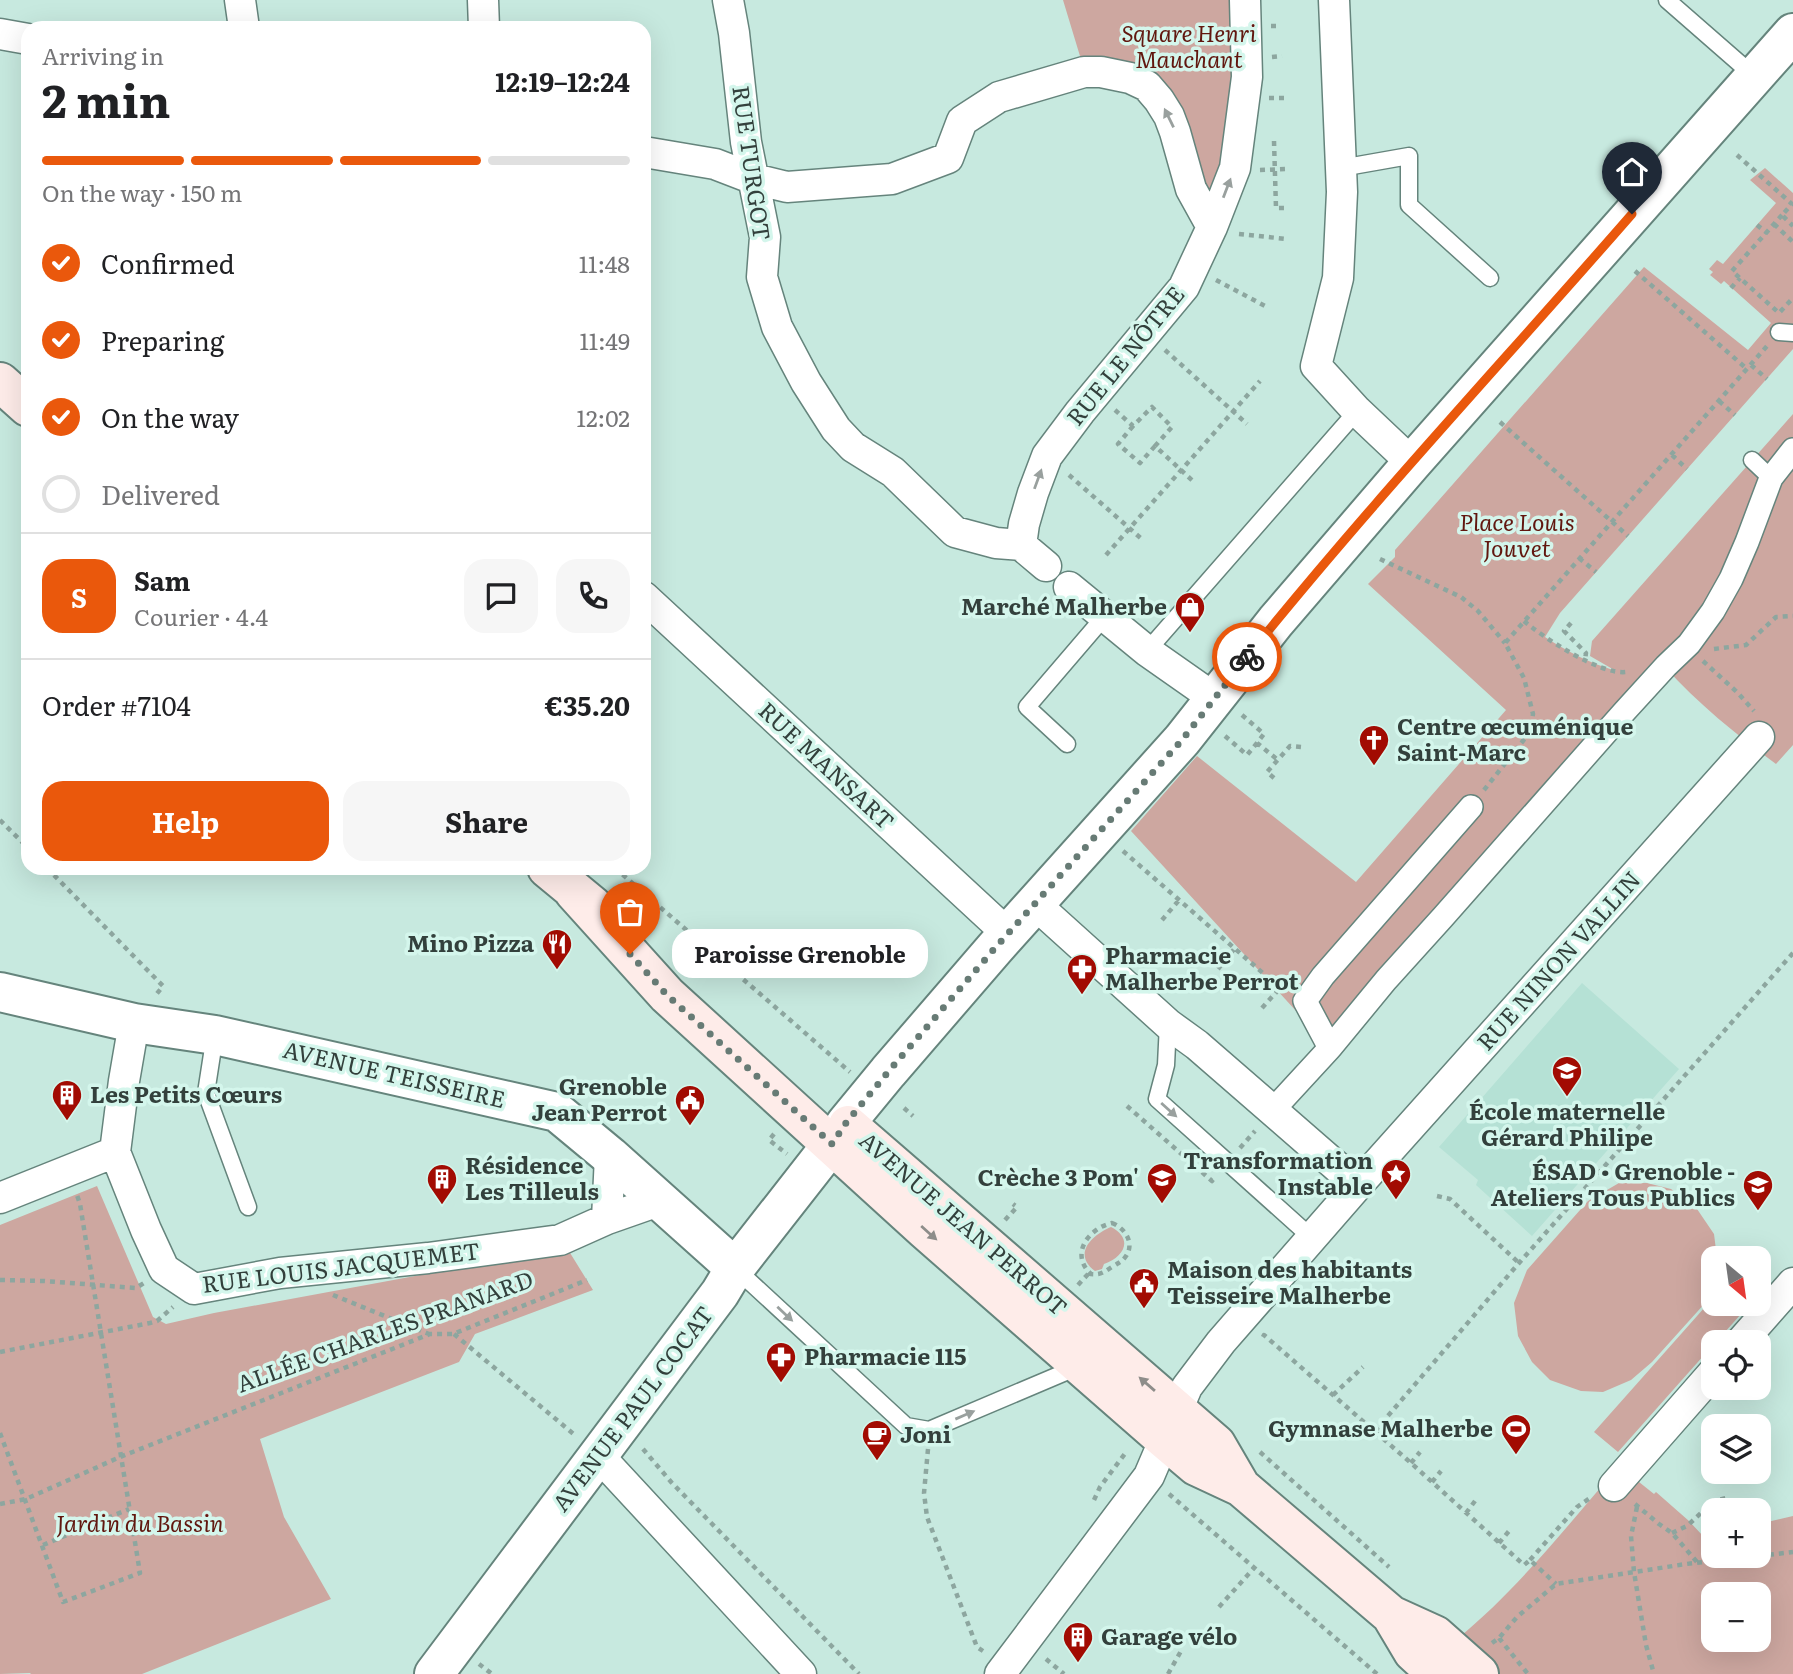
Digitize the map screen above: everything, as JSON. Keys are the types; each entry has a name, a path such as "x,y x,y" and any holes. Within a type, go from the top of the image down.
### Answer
{"main road":[{"path":"0,382 21,401"},
{"name":"AVENUE JEAN PERROT","path":"560,880 667,995 839,1133 1170,1425"},
{"name":"AVENUE JEAN PERROT","path":"839,1133 925,1230 1080,1366 1170,1425 1216,1444 1241,1487 1391,1615 1435,1635 1479,1674"},
{"name":"AVENUE JEAN PERROT","path":"1391,1615 1413,1652 1437,1674"}],"street":[{"path":"240,0 243,21"},
{"path":"483,0 484,21"},
{"name":"RUE TURGOT","path":"728,0 746,142 765,237 762,277 777,327 806,382 836,429 853,447 893,472 955,532 996,543 1021,545"},
{"name":"RUE LE NÔTRE","path":"1021,545 1033,493 1047,456 1184,287 1212,227 1235,167 1247,76 1245,0"},
{"path":"1334,0 1342,192 1338,278 1316,366 1357,411 1412,463"},
{"name":"AVENUE PAUL COCAT","path":"434,1674 720,1293 735,1268 839,1133 888,1100 888,1072 1182,740 1228,707 1276,621 1412,463 1793,33"},
{"path":"0,34 21,38"},
{"path":"651,153 715,164 754,179 788,187 891,179 948,158 962,121 999,97 1084,72 1101,72 1130,78 1147,86 1153,93 1169,116 1191,189 1212,227"},
{"path":"1272,1111 1668,664 1689,644 1713,611 1731,579 1771,478 1793,450"},
{"path":"1021,545 1045,566"},
{"path":"1069,587 1147,651 1228,707"},
{"name":"RUE MANSART","path":"651,603 1008,934"},
{"name":"RUE NINON VALLIN","path":"992,1664 1149,1476 1191,1381 1221,1342 1759,737"},
{"path":"1330,1048 1305,1001 1323,976 1471,807"},
{"path":"1035,904 1168,1024 1358,1185"},
{"name":"AVENUE TEISSEIRE","path":"0,992 134,1023 215,1035 557,1112 735,1268"},
{"path":"134,1023 115,1152 164,1269"},
{"path":"0,1198 115,1152"},
{"path":"607,1219 610,1156"},
{"name":"RUE LOUIS JACQUEMET","path":"164,1269 194,1289 280,1273 428,1258 560,1240 656,1199"},
{"path":"1752,1330 1793,1283"},
{"path":"1614,1486 1701,1387"},
{"path":"598,1455 801,1674"}],"lane":[{"path":"1667,0 1754,76"},
{"path":"1340,168 1409,156 1409,205 1490,278"},
{"path":"1147,651 1357,411"},
{"path":"1752,460 1771,478"},
{"path":"1067,744 1027,707 1105,616"},
{"path":"1168,1024 1166,1065 1157,1099 1312,1238"},
{"path":"215,1035 206,1093 248,1207"},
{"path":"735,1268 906,1426 929,1430 1080,1366"}],"path":[{"path":"1274,141 1276,208 1288,208"},
{"path":"1737,155 1792,204 1732,271 1779,313 1793,298"},
{"path":"1782,215 1793,226"},
{"path":"1757,225 1767,233"},
{"path":"1774,225 1793,242"},
{"path":"1212,227 1230,233 1287,239"},
{"path":"1194,267 1267,307"},
{"path":"1635,271 1749,367 1767,379"},
{"path":"1731,288 1740,278"},
{"path":"1146,333 1247,424"},
{"path":"1505,643 1718,401 1749,367 1786,333"},
{"path":"1105,555 1260,381"},
{"path":"1097,393 1133,426"},
{"path":"1718,401 1735,415"},
{"path":"1152,407 1172,427 1140,463 1118,444 1133,426 1152,407"},
{"path":"1500,422 1628,536"},
{"path":"1155,446 1195,483"},
{"path":"1672,454 1687,469"},
{"path":"1047,456 1144,541"},
{"path":"1580,558 1596,572"},
{"path":"1380,559 1461,597 1478,611 1505,643 1524,678 1533,714 1530,732 1471,807"},
{"path":"1689,644 1710,650 1746,645 1776,617 1793,615"},
{"path":"1524,621 1565,650 1620,673 1646,671 1668,664"},
{"path":"1571,623 1564,631 1586,653 1585,660"},
{"path":"1689,644 1699,658 1754,710 1759,737"},
{"path":"1224,735 1247,755 1264,734 1228,707"},
{"path":"1257,743 1278,760"},
{"path":"1274,778 1267,772 1290,746 1301,747"},
{"path":"0,820 21,841"},
{"path":"1123,851 1280,988 1305,1001"},
{"path":"54,875 163,986 134,1023"},
{"path":"623,875 888,1100 913,1116"},
{"path":"1162,920 1180,899"},
{"path":"1217,969 1235,948"},
{"path":"1375,1431 1519,1263 1793,953"},
{"path":"1262,1008 1280,988"},
{"path":"0,1433 63,1602 140,1573 80,1204 67,1171"},
{"path":"1437,1196 1450,1199 1519,1263"},
{"path":"1005,1221 1017,1207 1013,1204"},
{"path":"1112,1223 1123,1229 1129,1240 1129,1252 1104,1273 1089,1273 1082,1263 1081,1250 1088,1239 1103,1225 1112,1223"},
{"path":"0,1280 136,1288 164,1269"},
{"path":"1077,1286 1089,1273"},
{"name":"ALLÉE CHARLES PRANARD","path":"0,1504 26,1499 120,1457 429,1334 453,1334 587,1280"},
{"path":"0,1352 158,1321 194,1289"},
{"path":"331,1295 429,1334"},
{"path":"453,1334 598,1455"},
{"path":"1256,1343 1264,1335 1524,1565 1577,1507 1597,1492 1614,1486 1672,1533 1697,1563"},
{"path":"1332,1395 1363,1367"},
{"path":"929,1430 925,1493 927,1517 977,1647 992,1664"},
{"path":"641,1445 672,1483 859,1674"},
{"path":"1252,1445 1395,1573"},
{"path":"1411,1463 1420,1452"},
{"path":"1432,1482 1441,1471"},
{"path":"1466,1513 1475,1501"},
{"path":"1637,1506 1631,1536 1634,1572 1646,1645 1654,1674"},
{"path":"43,1545 129,1509"},
{"path":"1672,1533 1687,1526 1701,1513"},
{"path":"1499,1543 1509,1531"},
{"path":"1771,1555 1793,1552"},
{"path":"1530,1560 1556,1584"},
{"path":"1506,1630 1517,1617 1556,1584 1701,1563"},
{"path":"1219,1607 1254,1568"},
{"path":"1499,1638 1528,1674"},
{"path":"1168,1674 1181,1651"}],"shaded area":[{"name":"École maternelle Gérard Philipe","path":"1582,983 1679,1069 1532,1236 1476,1185 1478,1180 1439,1147"}],"green space":[{"name":"Square Henri Mauchant","path":"1063,0 1236,0 1229,159 1210,193 1203,188 1175,109 1083,66"},
{"name":"Place Louis Jouvet","path":"1765,168 1793,193 1793,349 1560,613 1545,637 1579,657 1616,671 1590,656 1592,641 1793,414 1793,745 1776,764 1718,718 1665,667 1330,1048 1131,831 1197,756 1356,882 1506,710 1368,584 1395,557 1395,550 1644,267 1748,350 1771,323 1724,281 1721,284 1710,275 1713,272 1709,269 1717,260 1723,264 1776,203 1750,180"},
{"path":"1619,1183 1647,1183 1671,1189 1695,1206 1714,1234 1716,1246 1701,1246 1701,1308 1652,1362 1631,1380 1603,1392 1581,1391 1550,1380 1532,1362 1518,1336 1514,1303 1527,1270 1588,1201"},
{"name":"Jardin du Bassin","path":"97,1186 153,1317 166,1324 567,1248 593,1290 475,1334 459,1362 260,1439 284,1517 331,1599 142,1674 0,1674 0,1225"},
{"path":"1111,1227 1122,1237 1124,1247 1117,1257 1095,1271 1085,1258 1087,1246 1097,1235"},
{"path":"1701,1312 1701,1316 1739,1316 1727,1330 1701,1330 1701,1359 1618,1452 1594,1432"},
{"path":"1619,1466 1654,1494 1656,1492 1701,1534 1701,1568 1771,1568 1771,1521 1793,1516 1793,1674 1497,1674 1457,1639 1501,1599"}],"way so far":[{"path":"630,954 667,995 832,1144 888,1072 995,948 1182,740 1247,657"}],"place":[{"name":"Marché Malherbe","path":"1190,634"},
{"name":"Centre œcuménique Saint-Marc","path":"1374,767"},
{"name":"Paroisse Grenoble","path":"630,954"},
{"name":"Mino Pizza","path":"557,971"},
{"name":"Pharmacie Malherbe Perrot","path":"1082,996"},
{"name":"École maternelle Gérard Philipe","path":"1567,1098"},
{"name":"Les Petits Cœurs","path":"67,1122"},
{"name":"Grenoble Jean Perrot","path":"690,1127"},
{"name":"Transformation Instable","path":"1396,1201"},
{"name":"Crèche 3 Pom'","path":"1162,1205"},
{"name":"Résidence Les Tilleuls","path":"442,1206"},
{"name":"ÉSAD • Grenoble - Ateliers Tous Publics","path":"1758,1212"},
{"name":"Maison des habitants Teisseire Malherbe","path":"1144,1310"},
{"name":"Pharmacie 115","path":"781,1384"},
{"name":"Gymnase Malherbe","path":"1516,1456"},
{"name":"Joni","path":"877,1462"},
{"name":"Garage vélo","path":"1078,1664"}],"route":[{"path":"1247,657 1412,463 1632,214"}]}
